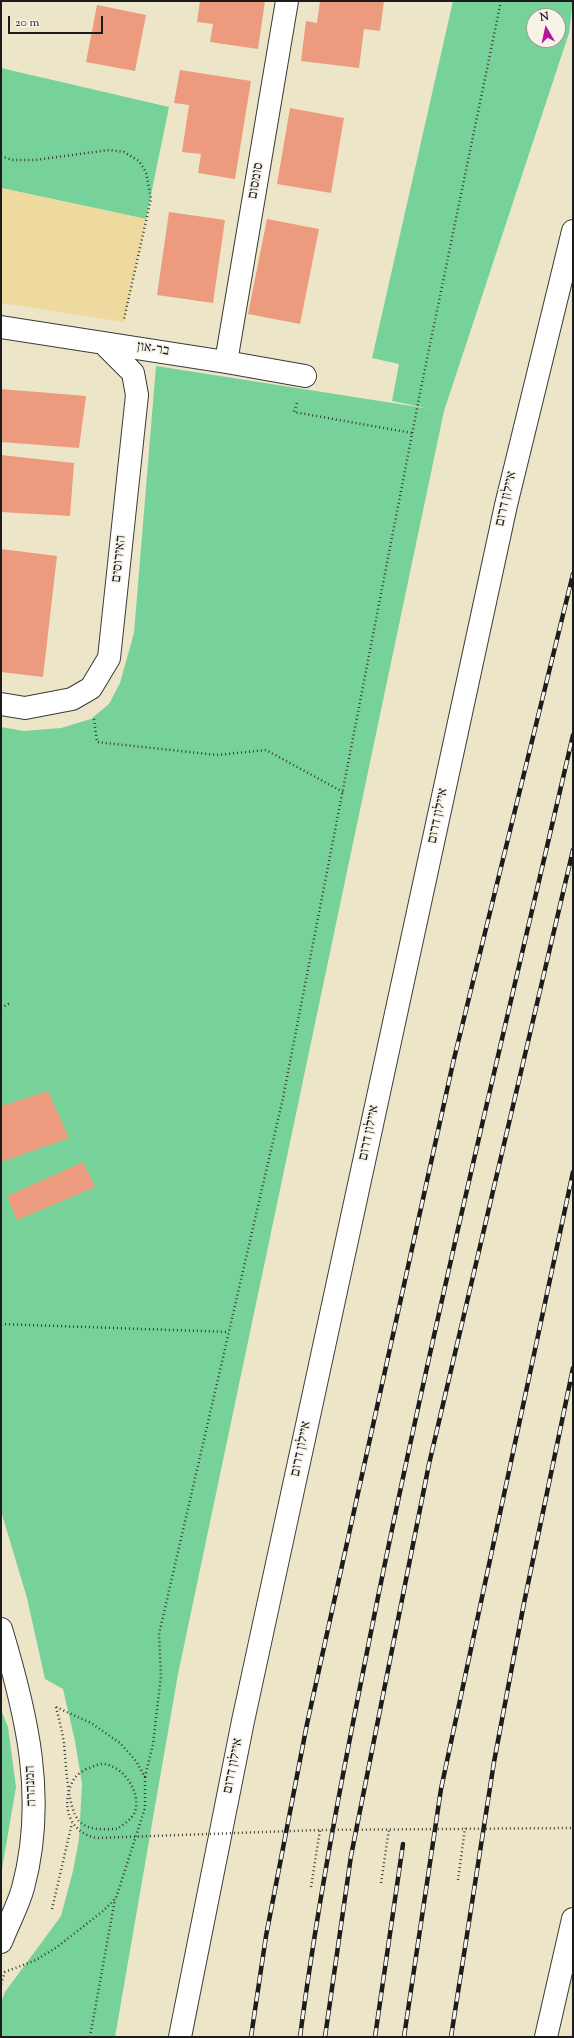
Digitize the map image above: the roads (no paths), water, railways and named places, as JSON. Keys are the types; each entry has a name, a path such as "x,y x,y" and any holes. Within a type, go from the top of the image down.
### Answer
{"main road":[{"name":"סומסום","path":"226,362 287,1"},
{"name":"איילון דרום","path":"180,2037 243,1721 504,513 573,231"},
{"name":"בר-און","path":"1,327 226,362 305,376"},
{"name":"האירוסים","path":"1,704 25,708 72,699 91,688 109,658 137,394 133,373 112,344"},
{"name":"המנהרה","path":"1,1629 15,1676 27,1726 35,1788 33,1842 22,1889 1,1942"},
{"path":"546,2037 573,1919"},
{"path":"554,2037 563,1966"}],"railway":[{"path":"251,2037 266,1936 307,1724 453,1063 573,574"},
{"path":"300,2037 316,1928 345,1764 400,1493 472,1168 573,735"},
{"path":"325,2037 351,1856 429,1464 573,850"},
{"path":"404,2037 441,1789 573,1172"},
{"path":"451,2037 494,1762 524,1603 573,1368"},
{"path":"375,2037 403,1844"}]}
